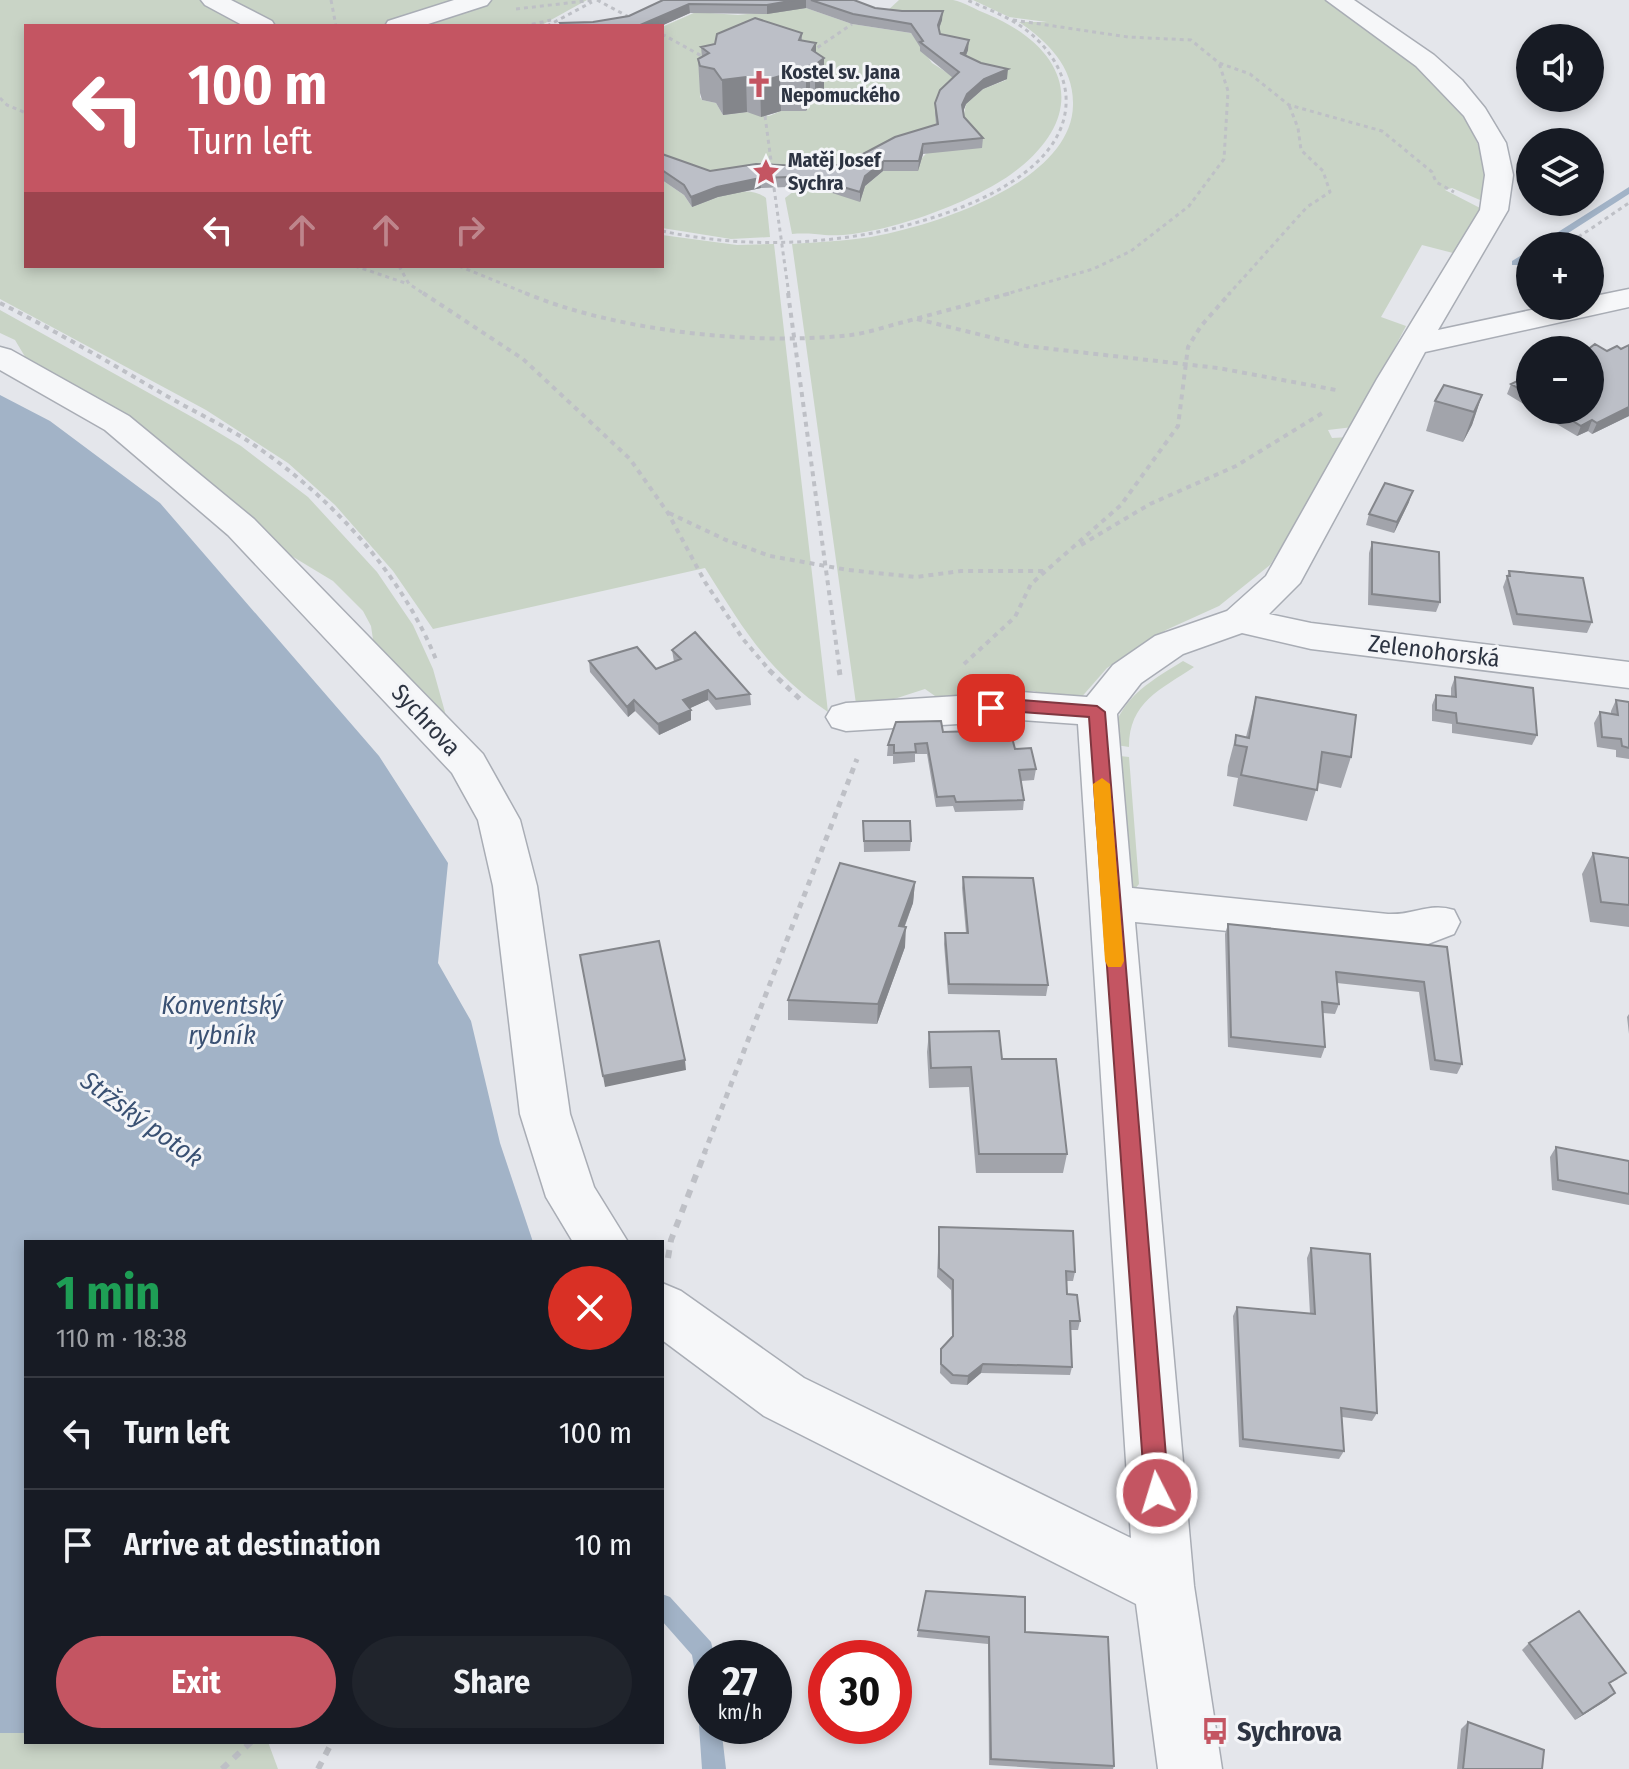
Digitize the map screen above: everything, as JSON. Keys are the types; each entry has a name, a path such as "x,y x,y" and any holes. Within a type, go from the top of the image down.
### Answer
{"street":[{"path":"213,0 259,24"},
{"path":"403,24 479,0"},
{"path":"1190,1769 1164,1586 1097,712 1127,674 1169,645 1240,620 1281,583 1393,379 1494,210 1500,190 1495,142 1457,90 1406,44 1338,0"},
{"path":"1414,345 1629,298"},
{"name":"Sychrova","path":"0,357 117,423 241,527 468,764 499,820 515,886 545,1114 572,1197 601,1240"},
{"name":"Zelenohorská","path":"1240,620 1311,636 1629,675"},
{"path":"854,732 1021,706 1097,712"},
{"path":"1110,904 1152,905 1388,931 1415,932 1438,922"},
{"path":"664,1286 784,1397 1164,1586"}],"path":[{"path":"331,0 336,24"},
{"path":"550,24 596,0"},
{"path":"513,9 596,0 637,22"},
{"path":"664,231 700,239 781,241 855,234 938,215 1022,176 1042,157 1060,132 1067,111 1068,85 1054,58 1030,33 967,0"},
{"path":"1008,19 1128,37 1191,40 1219,63 1250,74 1289,105 1382,131 1432,172 1436,182 1494,210"},
{"path":"535,24 556,20"},
{"path":"805,56 852,24"},
{"path":"664,35 709,60"},
{"path":"464,268 559,307 609,319 737,338 796,339 854,335 1093,269 1131,251 1189,206 1224,159 1228,91 1219,63"},
{"path":"0,98 7,105 24,112"},
{"path":"957,670 1015,617 1031,584 1121,505 1178,426 1188,347 1201,326 1307,207 1330,192 1323,171 1301,150 1298,128 1289,105"},
{"path":"765,116 772,173"},
{"path":"664,1286 671,1240 854,732 826,566 774,188"},
{"path":"1586,232 1629,203"},
{"path":"361,268 409,284 523,359 630,459 668,513 705,582 743,639 780,683 854,732"},
{"path":"400,268 409,284"},
{"path":"916,318 1026,346 1188,364 1360,395"},
{"path":"1069,552 1150,504 1236,466 1297,426 1393,379"},
{"path":"668,513 746,548 826,566 916,577 961,571 1047,571"},
{"path":"222,1769 249,1744"},
{"path":"318,1769 331,1744"}],"green space":[{"path":"0,0 587,0 544,24 24,24 24,268 664,268 664,235 737,245 774,244 828,712 788,681 772,664 705,568 433,629 393,571 335,505 288,463 206,410 0,299"},
{"path":"899,0 957,1 1014,28 1035,44 1051,62 1060,82 1061,103 1055,125 1041,147 1018,169 953,205 871,231 846,235 792,234 785,198 798,188 865,186 883,171 900,170 920,160 964,114 966,104 983,89 1006,80 885,13"},
{"path":"973,0 1328,0 1385,37 1451,100 1469,125 1486,162 1487,203 1452,188 1445,190 1482,209 1453,253 1422,245 1381,317 1406,326 1353,427 1328,430 1332,438 1350,437 1270,565 1219,606 1166,630 1107,668 1079,700 1049,697 1034,691 956,699 935,696 925,689 857,711 792,244 871,237 929,223 995,196 1025,178 1050,157 1067,132 1073,105 1072,91 1057,57 1040,38 1019,22 1047,22 1009,17"},
{"path":"806,8 852,24 911,33 932,63 957,79 938,134 846,173 711,181 664,165 664,26 696,12 738,15","holes":["824,92 816,100 808,100 810,104 806,111 781,111 769,116 747,112 723,115 716,103 702,100 700,93"]},
{"path":"664,181 684,195 692,207 740,192 758,193 766,198 770,237 731,239 664,228"},
{"path":"0,310 241,446 308,497 377,572 413,625 433,669 450,730 375,653 371,626 363,611 333,581 280,549 27,360 15,340 0,333"},
{"path":"1183,661 1194,667 1158,691 1141,708 1130,732 1129,747 1110,744 1114,728 1127,704 1146,686"},
{"path":"1111,755 1129,757 1139,884 1133,891 1125,879"},
{"path":"0,1733 24,1733 24,1744 269,1744 278,1769 0,1769"}],"water":[{"name":"Konventský rybník","path":"0,395 50,421 160,503 379,756 448,863 438,963 471,1021 500,1143 532,1240 24,1240 24,1733 0,1733"}],"building":[{"path":"663,0 795,0 767,5 689,4 643,24 560,23 629,16"},
{"path":"811,0 854,0 875,8 943,11 938,25 940,34 969,40 964,53 960,53 981,63 1008,69 984,79 967,94 962,105 964,117 983,138 923,144 919,161 884,161 865,176 860,192 826,182 788,177 760,178 717,187 691,197 684,185 664,171 664,155 710,171 756,164 828,167 846,163 895,137 938,124 935,103 940,90 959,72 920,42 923,41 911,24 853,14"},
{"path":"755,18 802,33 799,40 816,43 812,50 824,58 808,66 810,69 806,77 780,76 760,82 746,77 722,80 714,69 700,66 698,59 709,53 701,47 715,44 717,34"},
{"path":"1629,345 1629,407 1604,420 1604,349 1607,351 1617,346 1621,349"},
{"path":"1444,385 1482,395 1474,412 1435,401"},
{"path":"1385,483 1413,491 1397,522 1369,514"},
{"path":"1372,542 1439,552 1440,602 1372,594"},
{"path":"1509,571 1583,578 1592,622 1517,614 1507,576 1510,576"},
{"path":"695,632 750,694 716,699 708,690 683,700 691,710 658,724 634,700 627,707 589,661 637,647 656,669 681,659 672,650"},
{"path":"1455,677 1533,688 1537,735 1457,723 1456,713 1436,710 1436,695 1456,697"},
{"path":"1256,697 1356,715 1351,757 1322,752 1317,790 1241,775 1247,747 1235,745 1236,735 1249,738"},
{"path":"1616,700 1629,702 1629,748 1622,746 1621,739 1602,737 1600,712 1618,715"},
{"path":"941,721 943,732 1010,730 1015,749 1031,748 1036,769 1019,770 1024,800 956,802 954,796 937,797 927,743 915,744 916,752 894,753 894,745 888,745 896,722"},
{"path":"863,821 910,821 911,841 864,841"},
{"path":"1593,853 1629,858 1629,905 1601,902"},
{"path":"840,863 915,882 899,926 906,927 878,1004 788,1000"},
{"path":"963,877 1033,878 1048,985 949,984 945,933 968,933"},
{"path":"1228,924 1447,947 1462,1064 1435,1060 1424,982 1336,972 1339,1004 1322,1002 1325,1047 1231,1037"},
{"path":"659,941 685,1060 603,1076 580,955"},
{"path":"999,1031 1002,1059 1056,1059 1067,1154 979,1154 971,1067 931,1068 929,1032"},
{"path":"1556,1147 1629,1161 1629,1194 1558,1180"},
{"path":"939,1227 1073,1231 1075,1272 1066,1271 1067,1294 1077,1295 1080,1321 1070,1321 1072,1367 983,1364 968,1376 953,1375 941,1364 941,1349 953,1336 953,1280 939,1268"},
{"path":"1311,1248 1370,1254 1377,1413 1341,1408 1344,1451 1243,1439 1237,1307 1315,1314"},
{"path":"926,1591 1025,1597 1025,1632 1108,1637 1114,1766 991,1759 989,1637 918,1630"},
{"path":"1579,1611 1626,1673 1609,1683 1615,1693 1583,1714 1529,1643"},
{"path":"1468,1722 1544,1750 1542,1769 1463,1769"}],"waterway":[{"path":"1563,232 1629,190"},
{"name":"Stržský potok","path":"664,1607 694,1640"},
{"name":"Stržský potok","path":"712,1744 714,1769"}],"slow traffic":[{"path":"1102,784 1114,961"}],"place":[{"name":"Kostel sv. Jana Nepomuckého","path":"759,84"},
{"name":"Matěj Josef Sychra","path":"766,172"},
{"name":"Sychrova","path":"1215,1731"}],"route":[{"path":"991,708 1021,706 1097,712 1157,1493"}]}
